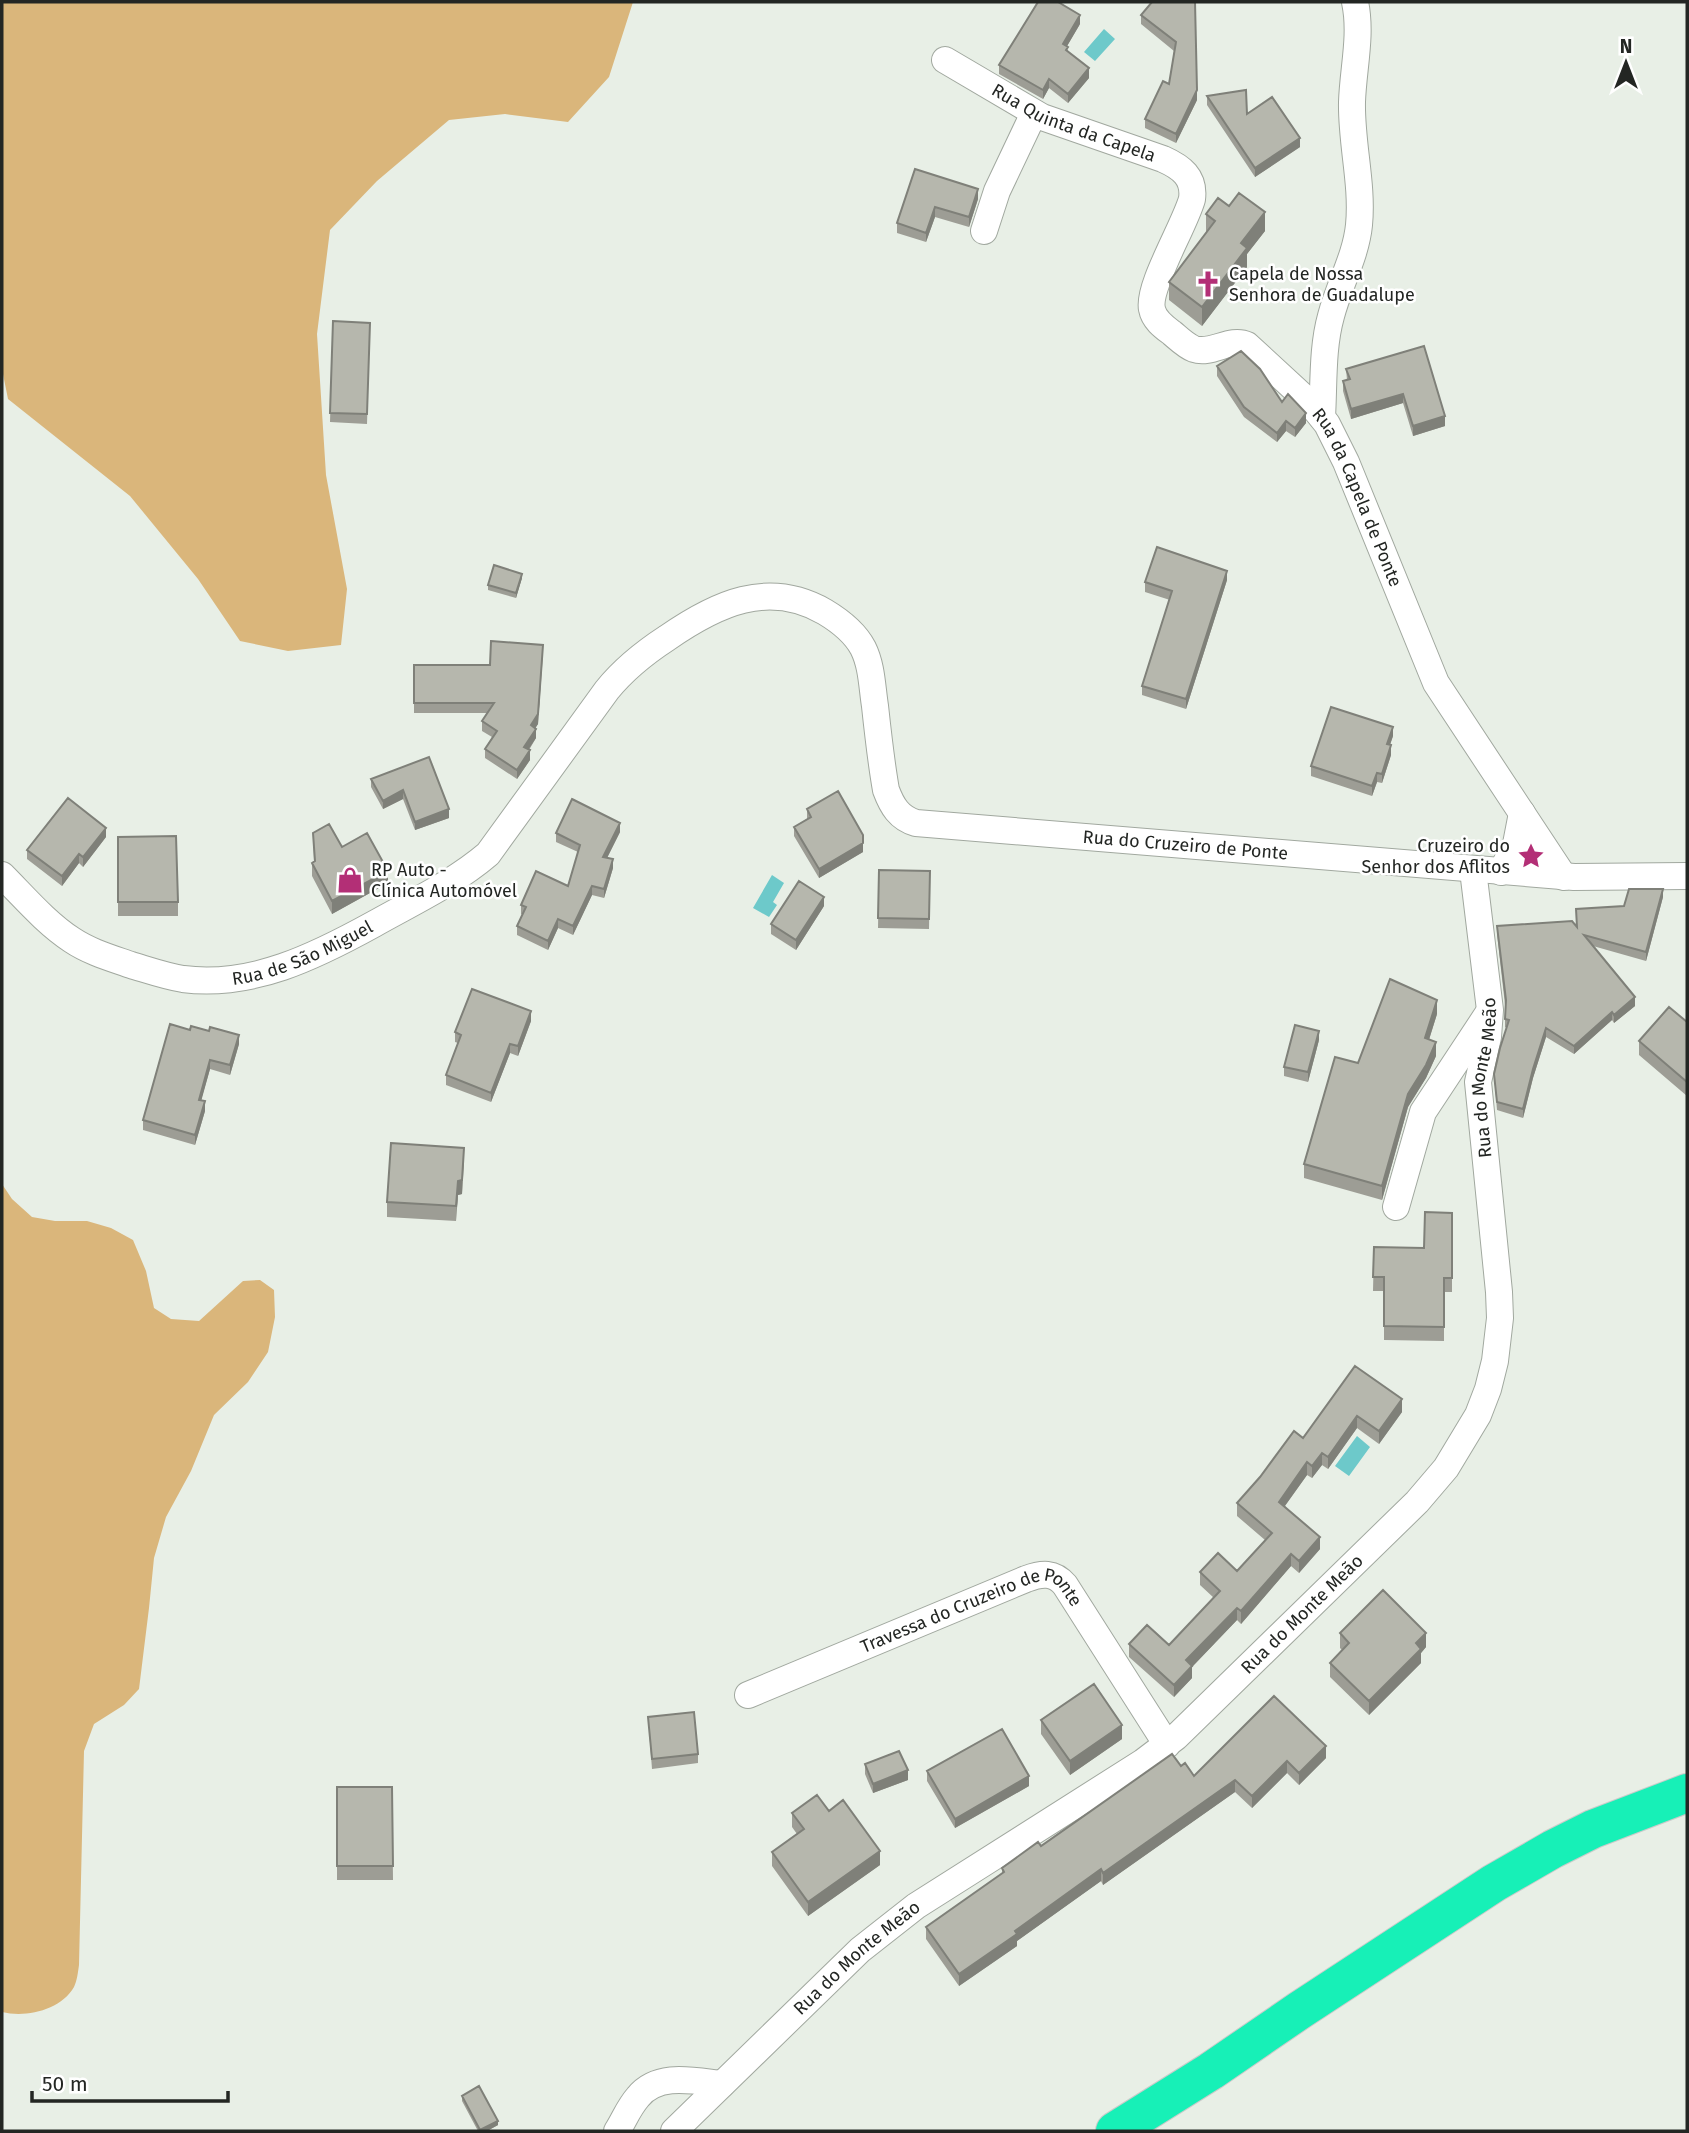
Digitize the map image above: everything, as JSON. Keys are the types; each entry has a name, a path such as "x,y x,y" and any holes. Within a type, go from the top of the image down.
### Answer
{"highway":[{"path":"1115,2131 1211,2071 1494,1883 1593,1829 1687,1793"},
{"path":"1166,2131 1477,1921 1573,1867 1687,1819"}],"street":[{"path":"1322,417 1329,324 1356,244 1359,225 1360,196 1352,107 1358,26 1355,2"},
{"name":"Rua Quinta da Capela","path":"945,60 1034,113 1175,164 1187,174 1193,189"},
{"path":"985,231 997,191 1034,113"},
{"name":"Rua da Capela de Ponte","path":"1193,189 1189,208 1154,289 1151,307 1154,317 1194,349 1237,342 1247,345 1322,417 1346,462 1431,674 1564,877"},
{"name":"Rua de São Miguel","path":"2,875 78,944 154,972 183,979 218,980 253,975 299,962 340,943 472,867 494,847 607,690 641,655 700,616 750,598 770,596 809,603 836,620"},
{"name":"Rua do Cruzeiro de Ponte","path":"836,620 853,634 866,654 886,790 895,809 908,821 1564,877 1687,876"},
{"path":"1501,872 1516,844 1522,813"},
{"name":"Rua do Monte Meão","path":"674,2131 886,1927 1167,1745 1426,1492 1455,1454 1478,1415 1488,1389 1495,1361 1500,1318 1478,1091 1490,1010 1473,870"},
{"path":"1396,1207 1423,1112 1490,1010"},
{"name":"Travessa do Cruzeiro de Ponte","path":"748,1695 1026,1579 1050,1575 1059,1578 1065,1585 1167,1745"},
{"path":"617,2131 638,2096 657,2083 678,2080 722,2084"}],"shaded area":[{"path":"2,2 633,2 609,77 568,122 505,114 449,120 377,181 330,230 317,334 326,475 347,589 341,645 288,651 240,641 198,579 130,496 8,399 2,369"},
{"path":"2,1184 12,1199 32,1217 55,1221 87,1221 111,1228 133,1240 146,1271 154,1308 171,1319 199,1321 243,1281 260,1280 274,1290 275,1317 268,1352 248,1382 214,1415 191,1471 166,1517 154,1558 139,1689 124,1705 94,1724 84,1751 79,1965 75,1985 68,1995 52,2007 22,2014 2,2012"}],"water":[{"path":"1104,29 1115,39 1095,61 1084,52"},
{"path":"772,875 784,883 773,902 777,905 769,917 753,908"},
{"path":"1357,1436 1370,1447 1349,1476 1335,1466"}],"building":[{"path":"1038,2 1058,2 1080,15 1063,44 1068,47 1066,50 1089,68 1068,94 1049,79 1043,90 999,65"},
{"path":"1152,2 1195,2 1197,90 1176,134 1145,119 1163,81 1169,84 1176,42 1141,15"},
{"path":"1246,90 1247,114 1272,97 1300,138 1255,168 1207,96"},
{"path":"915,169 978,189 969,217 935,207 926,233 897,223"},
{"name":"Capela de Nossa Senhora de Guadalupe","path":"1239,193 1265,212 1241,243 1247,248 1202,307 1169,282 1215,221 1206,214 1218,198 1229,206"},
{"path":"333,321 370,323 367,414 330,413"},
{"path":"1424,346 1445,416 1413,426 1403,394 1351,409 1343,381 1350,379 1346,369"},
{"path":"1241,351 1260,369 1282,402 1288,394 1306,413 1295,428 1286,421 1277,433 1244,407 1217,366"},
{"path":"1157,547 1227,571 1186,699 1142,686 1172,591 1145,582"},
{"path":"494,565 522,574 516,593 488,585"},
{"path":"491,641 543,645 538,714 531,725 536,729 524,747 530,750 517,770 485,749 497,731 482,721 494,703 414,703 414,665 490,665"},
{"path":"1331,707 1393,727 1387,744 1391,745 1382,774 1377,773 1372,786 1311,766"},
{"path":"429,757 449,809 415,822 403,790 383,801 371,779"},
{"path":"838,791 863,835 863,843 819,869 794,827 811,817 807,809"},
{"path":"68,798 106,828 83,857 79,854 62,876 27,850"},
{"path":"572,799 620,823 603,857 613,859 604,889 592,886 573,926 558,919 548,941 517,926 526,907 521,905 536,871 568,886 580,845 556,833"},
{"path":"329,824 342,847 367,833 388,871 332,901 312,863 315,861 313,833"},
{"path":"176,836 178,902 118,902 118,837"},
{"path":"879,870 930,871 929,919 878,918"},
{"path":"799,881 824,897 796,940 771,924"},
{"path":"1629,889 1663,889 1646,952 1584,935 1635,997 1614,1015 1612,1012 1574,1046 1546,1028 1523,1109 1497,1102 1494,1074 1509,1020 1505,1019 1506,1000 1497,926 1572,921 1577,927 1576,909 1624,906"},
{"path":"1390,979 1437,1000 1425,1038 1436,1042 1408,1094 1382,1186 1304,1164 1335,1057 1358,1063"},
{"path":"472,989 531,1011 518,1046 510,1044 491,1093 446,1075 461,1035 455,1032"},
{"path":"1669,1007 1687,1022 1687,1082 1639,1041"},
{"path":"170,1024 190,1030 191,1026 209,1031 210,1027 239,1035 230,1065 210,1060 199,1100 205,1101 195,1135 143,1120"},
{"path":"1295,1025 1319,1031 1308,1072 1284,1067"},
{"path":"391,1143 464,1148 462,1180 458,1181 456,1206 387,1202"},
{"path":"1425,1212 1452,1213 1452,1278 1444,1278 1444,1327 1384,1326 1384,1277 1373,1277 1374,1247 1424,1248"},
{"path":"1355,1366 1402,1399 1379,1431 1357,1416 1328,1457 1322,1453 1312,1466 1307,1462 1279,1502 1320,1537 1299,1561 1291,1554 1241,1611 1237,1608 1186,1660 1192,1666 1174,1685 1129,1644 1147,1625 1169,1645 1220,1591 1200,1572 1218,1553 1237,1571 1272,1533 1237,1503 1294,1431 1303,1438"},
{"path":"1383,1590 1426,1633 1416,1643 1421,1649 1369,1701 1330,1663 1349,1643 1340,1633"},
{"path":"1094,1684 1122,1725 1070,1761 1041,1720"},
{"path":"1274,1696 1326,1746 1299,1773 1287,1761 1252,1796 1235,1780 1103,1873 1101,1869 1015,1931 1017,1934 959,1974 926,1927 1004,1872 1002,1868 1038,1842 1041,1846 1172,1754 1181,1766 1185,1763 1194,1776"},
{"path":"694,1712 698,1754 652,1759 648,1717"},
{"path":"1002,1729 1029,1776 955,1819 927,1771"},
{"path":"899,1751 908,1770 873,1784 865,1764"},
{"path":"337,1787 392,1787 393,1866 337,1866"},
{"path":"817,1795 829,1811 843,1800 880,1851 808,1902 772,1852 804,1829 792,1813"},
{"path":"479,2086 498,2121 480,2130 462,2096"}],"place":[{"name":"Capela de Nossa Senhora de Guadalupe","path":"1208,284"},
{"name":"Cruzeiro do Senhor dos Aflitos","path":"1531,856"},
{"name":"RP Auto - Clínica Automóvel","path":"350,880"}]}
